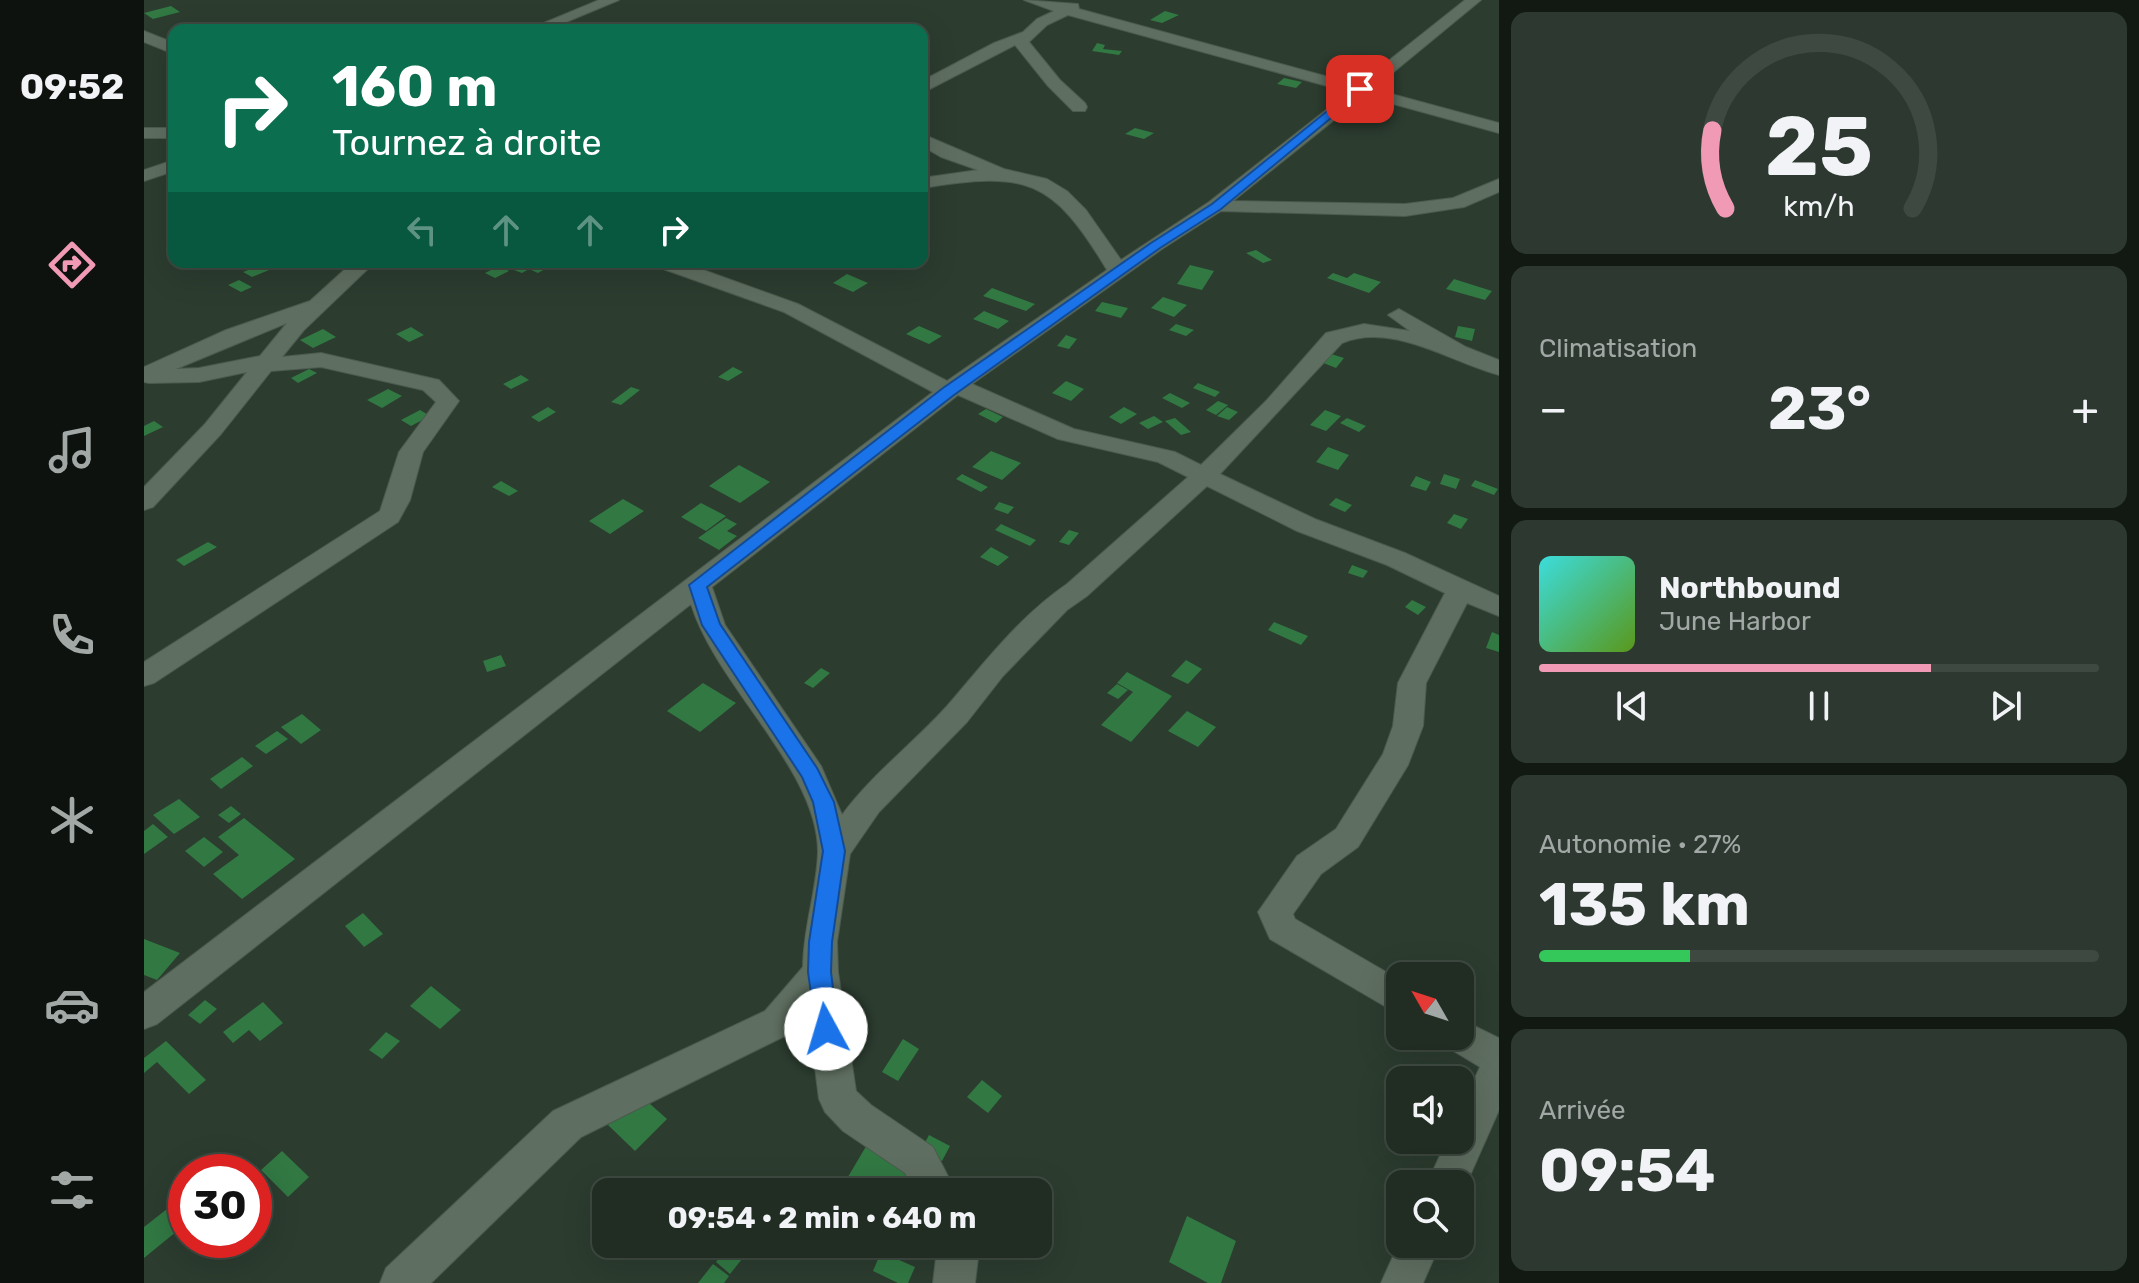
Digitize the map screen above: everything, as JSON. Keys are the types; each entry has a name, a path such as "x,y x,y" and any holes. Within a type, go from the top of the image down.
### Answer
{"street":[{"path":"550,24 612,0"},
{"path":"1031,0 1499,128"},
{"path":"928,85 1088,0"},
{"path":"144,1013 953,388 1211,210 1474,0"},
{"path":"144,36 168,46"},
{"path":"1024,36 1023,46 1079,107"},
{"path":"144,133 168,133"},
{"path":"928,142 947,153 1004,173"},
{"path":"144,176 168,167"},
{"path":"928,182 1004,173 1026,175 1056,189 1087,221 1118,272"},
{"path":"1211,210 1404,211 1460,200 1488,192 1499,184"},
{"path":"144,502 213,429 315,305 358,268"},
{"path":"679,268 791,308 953,388 1066,434 1166,457 1306,525 1461,588 1499,607"},
{"path":"144,375 234,335 315,305"},
{"path":"1399,315 1458,352"},
{"path":"834,851 868,803 957,714 993,669 1057,604 1207,476 1284,398 1334,338 1342,333 1372,331 1458,352 1499,368"},
{"path":"144,375 191,376 265,363 321,360 431,385 448,401 411,451 404,468 399,503 389,516 144,676"},
{"path":"698,585 711,625 810,774 823,802 834,851 820,942 820,972 838,1099 857,1118 919,1160 929,1178"},
{"path":"1386,991 1282,929 1275,912 1309,865 1347,838 1397,757 1408,726 1412,683 1461,588"},
{"path":"401,1283 567,1124 778,1022 820,972"},
{"path":"1474,1043 1499,1058"},
{"path":"1453,1170 1499,1067"},
{"path":"954,1283 957,1258"},
{"path":"1402,1283 1414,1258"}],"building":[{"path":"171,6 180,12 153,19 144,13"},
{"path":"1165,11 1179,15 1162,23 1150,20"},
{"path":"1097,43 1105,45 1103,49 1122,51 1119,55 1092,51"},
{"path":"1284,78 1302,82 1296,88 1277,84"},
{"path":"1135,128 1154,133 1144,139 1125,134"},
{"path":"1256,250 1272,260 1263,263 1246,253"},
{"path":"1190,265 1214,271 1202,290 1177,284"},
{"path":"253,268 269,270 252,277 243,272"},
{"path":"495,268 509,271 495,278 485,273"},
{"path":"509,268 545,269 538,273 529,269 522,273"},
{"path":"1333,273 1347,278 1354,273 1381,282 1369,293 1327,278"},
{"path":"847,274 868,283 853,292 833,283"},
{"path":"1454,279 1492,291 1485,300 1446,289"},
{"path":"239,280 252,287 241,292 228,285"},
{"path":"992,288 1035,304 1026,311 983,296"},
{"path":"1163,297 1187,305 1174,317 1151,308"},
{"path":"1102,302 1128,308 1121,318 1095,311"},
{"path":"984,311 1009,321 998,329 973,319"},
{"path":"1176,324 1194,330 1186,336 1169,330"},
{"path":"919,326 942,336 929,344 906,334"},
{"path":"1458,326 1475,329 1472,341 1455,337"},
{"path":"411,327 424,335 409,342 396,334"},
{"path":"323,329 336,337 313,348 300,340"},
{"path":"1066,335 1077,339 1069,349 1057,346"},
{"path":"1328,353 1344,358 1336,368 1321,362"},
{"path":"733,367 743,372 728,381 718,377"},
{"path":"309,369 317,373 298,383 291,378"},
{"path":"521,375 529,380 511,389 503,384"},
{"path":"1066,381 1084,389 1071,401 1052,393"},
{"path":"1198,383 1220,392 1215,397 1193,388"},
{"path":"631,387 640,390 621,405 611,402"},
{"path":"388,389 402,396 382,408 367,400"},
{"path":"1170,393 1190,403 1182,408 1162,398"},
{"path":"1218,401 1228,405 1216,415 1206,410"},
{"path":"548,407 556,412 539,422 531,417"},
{"path":"1124,407 1137,414 1121,424 1109,417"},
{"path":"1227,407 1238,412 1229,420 1217,416"},
{"path":"986,409 1003,417 996,423 978,414"},
{"path":"420,410 430,416 411,426 401,420"},
{"path":"1325,410 1341,416 1326,431 1310,425"},
{"path":"1154,416 1163,422 1148,429 1139,423"},
{"path":"1175,418 1191,432 1181,435 1165,421"},
{"path":"1347,418 1366,426 1359,432 1340,423"},
{"path":"154,421 163,427 144,436 144,426"},
{"path":"1328,447 1349,455 1338,470 1316,462"},
{"path":"991,451 1021,463 1002,480 972,467"},
{"path":"739,465 770,482 740,503 709,486"},
{"path":"962,474 988,487 981,492 956,479"},
{"path":"1444,474 1460,479 1456,489 1440,484"},
{"path":"1416,476 1431,482 1426,491 1410,486"},
{"path":"1475,480 1498,489 1494,495 1471,486"},
{"path":"501,481 518,491 509,496 492,487"},
{"path":"1336,498 1352,505 1345,512 1329,505"},
{"path":"623,499 644,511 610,534 589,521"},
{"path":"999,502 1014,507 1008,514 994,509"},
{"path":"701,503 726,516 706,531 681,517"},
{"path":"1454,514 1468,519 1461,529 1447,523"},
{"path":"726,518 737,524 727,531 737,536 719,550 698,538"},
{"path":"1001,524 1036,540 1030,546 995,530"},
{"path":"1069,530 1079,533 1069,545 1059,542"},
{"path":"208,542 217,547 184,566 176,560"},
{"path":"991,547 1009,557 998,566 980,557"},
{"path":"1352,565 1368,571 1363,578 1348,573"},
{"path":"1412,600 1426,607 1418,615 1405,607"},
{"path":"1274,622 1308,636 1301,645 1268,630"},
{"path":"1492,632 1499,635 1499,652 1486,648"},
{"path":"501,655 506,666 487,672 483,661"},
{"path":"1186,660 1202,669 1188,684 1171,676"},
{"path":"821,668 830,673 813,688 804,683"},
{"path":"1127,672 1172,696 1131,742 1101,725 1133,692 1117,683"},
{"path":"703,683 736,703 700,732 667,711"},
{"path":"1117,684 1128,690 1118,699 1107,693"},
{"path":"1187,711 1216,727 1198,747 1168,731"},
{"path":"302,714 321,730 301,744 281,727"},
{"path":"277,731 288,739 266,754 255,746"},
{"path":"242,757 253,766 221,789 210,779"},
{"path":"179,799 200,817 174,834 153,815"},
{"path":"231,806 241,814 229,823 218,815"},
{"path":"244,818 295,859 242,899 213,874 239,855 218,837"},
{"path":"153,824 168,837 144,854 144,831"},
{"path":"204,837 223,852 204,867 185,851"},
{"path":"363,913 383,934 364,947 345,926"},
{"path":"144,939 180,953 157,980 144,975"},
{"path":"431,986 461,1010 440,1029 410,1006"},
{"path":"205,1000 217,1009 200,1024 188,1015"},
{"path":"263,1002 283,1023 260,1041 249,1030 233,1043 223,1032"},
{"path":"386,1032 400,1041 382,1059 369,1050"},
{"path":"903,1039 919,1049 898,1081 882,1072"},
{"path":"166,1041 206,1080 189,1094 157,1062 144,1073 144,1058"},
{"path":"982,1080 1002,1096 988,1113 967,1097"},
{"path":"640,1095 667,1119 635,1151 608,1125"},
{"path":"929,1135 950,1146 942,1161 921,1150"},
{"path":"868,1143 920,1172 917,1178 847,1178"},
{"path":"282,1151 309,1177 288,1197 272,1181 272,1160"},
{"path":"168,1210 168,1238 144,1258 144,1227"},
{"path":"1187,1216 1236,1241 1221,1283 1208,1283 1169,1262"},
{"path":"719,1258 743,1258 730,1274 716,1262"},
{"path":"878,1258 895,1258 915,1267 908,1283 898,1283 873,1271"},
{"path":"713,1264 729,1276 724,1283 698,1283"}],"route":[{"path":"826,1029 820,942 834,851 823,802 810,774 711,625 698,585 948,391 1155,245 1216,206 1360,89"}]}
